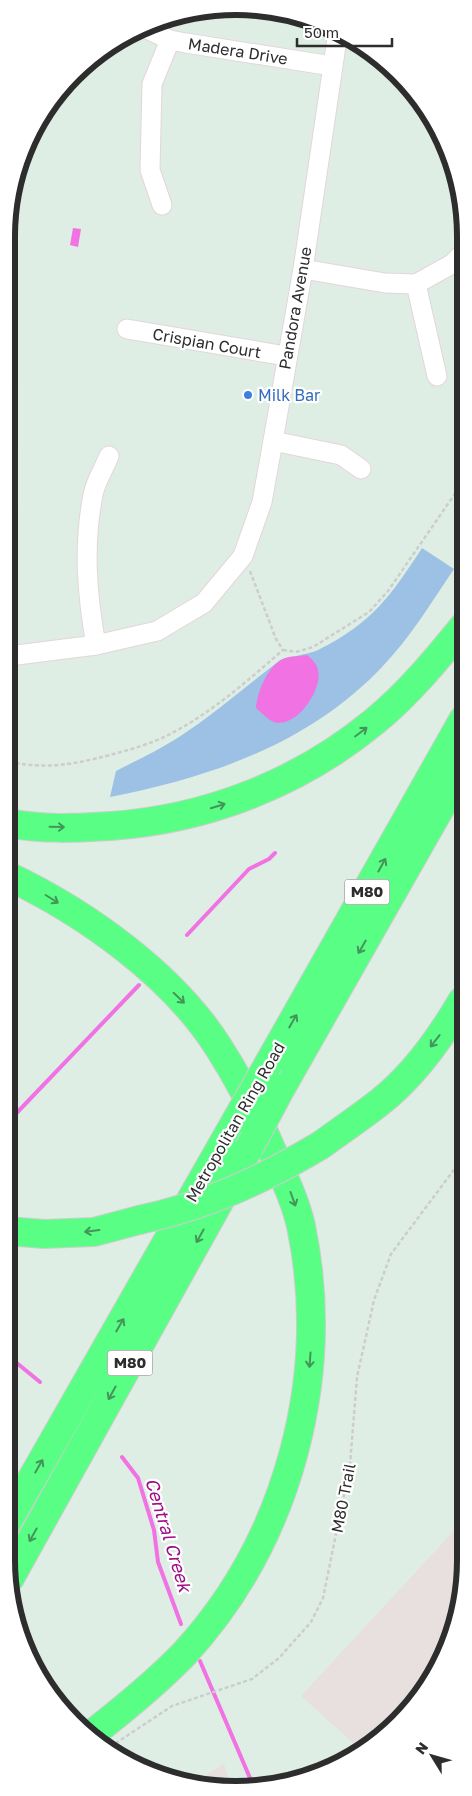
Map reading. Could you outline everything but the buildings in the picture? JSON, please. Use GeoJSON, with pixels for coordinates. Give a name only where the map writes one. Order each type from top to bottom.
{"type":"FeatureCollection","features":[{"type":"Feature","properties":{"kind":"highway"},"geometry":{"type":"LineString","coordinates":[[15,823],[82,828],[163,820],[213,808],[264,790],[339,748],[376,721],[406,692],[457,634]]}},
{"type":"Feature","properties":{"kind":"highway","name":"Metropolitan Ring Road"},"geometry":{"type":"LineString","coordinates":[[15,1508],[457,731]]}},
{"type":"Feature","properties":{"kind":"highway","name":"Metropolitan Ring Road"},"geometry":{"type":"LineString","coordinates":[[15,1569],[281,1088],[457,779]]}},
{"type":"Feature","properties":{"kind":"highway"},"geometry":{"type":"LineString","coordinates":[[380,915],[457,812]]}},
{"type":"Feature","properties":{"kind":"highway"},"geometry":{"type":"LineString","coordinates":[[15,879],[67,908],[123,947],[167,986],[202,1024],[219,1048],[258,1120],[293,1200],[301,1224],[306,1261],[311,1316],[306,1400],[284,1488],[264,1535],[213,1618],[185,1653],[155,1682],[96,1731]]}},
{"type":"Feature","properties":{"kind":"highway"},"geometry":{"type":"LineString","coordinates":[[15,1232],[44,1234],[94,1232],[169,1214],[236,1190],[270,1175],[320,1145],[381,1101],[407,1076],[450,1022],[457,1010]]}},
{"type":"Feature","properties":{"kind":"street","name":"Madera Drive"},"geometry":{"type":"LineString","coordinates":[[152,32],[170,40],[332,66]]}},
{"type":"Feature","properties":{"kind":"street","name":"Pandora Avenue"},"geometry":{"type":"LineString","coordinates":[[15,655],[96,645],[157,631],[204,603],[243,556],[262,502],[273,442],[286,356],[303,269],[337,39]]}},
{"type":"Feature","properties":{"kind":"street"},"geometry":{"type":"LineString","coordinates":[[162,205],[150,170],[152,84],[170,40]]}},
{"type":"Feature","properties":{"kind":"street"},"geometry":{"type":"LineString","coordinates":[[303,269],[385,283],[416,284],[452,264],[457,259]]}},
{"type":"Feature","properties":{"kind":"street"},"geometry":{"type":"LineString","coordinates":[[416,284],[436,376]]}},
{"type":"Feature","properties":{"kind":"street","name":"Crispian Court"},"geometry":{"type":"LineString","coordinates":[[127,329],[286,356]]}},
{"type":"Feature","properties":{"kind":"street"},"geometry":{"type":"LineString","coordinates":[[273,442],[341,455],[362,468]]}},
{"type":"Feature","properties":{"kind":"street"},"geometry":{"type":"LineString","coordinates":[[96,645],[89,605],[85,560],[93,494],[109,456]]}},
{"type":"Feature","properties":{"kind":"path"},"geometry":{"type":"LineString","coordinates":[[15,763],[36,766],[66,766],[148,744],[199,717],[283,650],[296,652],[313,647],[342,631],[369,612],[388,590],[457,491]]}},
{"type":"Feature","properties":{"kind":"path"},"geometry":{"type":"LineString","coordinates":[[243,556],[276,639],[283,650]]}},
{"type":"Feature","properties":{"kind":"path","name":"M80 Trail"},"geometry":{"type":"LineString","coordinates":[[114,1744],[172,1706],[252,1679],[279,1658],[311,1622],[323,1598],[350,1465],[357,1376],[374,1300],[391,1254],[457,1166]]}},
{"type":"Feature","properties":{"kind":"shaded area"},"geometry":{"type":"Polygon","coordinates":[[[73,228],[81,229],[78,247],[70,245],[73,228]]]}},
{"type":"Feature","properties":{"kind":"shaded area"},"geometry":{"type":"Polygon","coordinates":[[[422,548],[454,569],[402,644],[382,667],[353,694],[323,717],[290,737],[256,753],[185,779],[110,797],[116,771],[179,737],[279,661],[318,650],[353,630],[389,595],[422,548]]]}},
{"type":"Feature","properties":{"kind":"shaded area"},"geometry":{"type":"Polygon","coordinates":[[[307,655],[317,666],[318,670],[316,688],[312,697],[299,714],[291,720],[282,723],[272,721],[256,708],[258,695],[267,675],[284,658],[307,655]]]}},
{"type":"Feature","properties":{"kind":"shaded area"},"geometry":{"type":"Polygon","coordinates":[[[457,1527],[457,1574],[453,1603],[445,1631],[434,1658],[420,1683],[402,1706],[382,1726],[356,1746],[301,1696],[457,1527]]]}},
{"type":"Feature","properties":{"kind":"shaded area"},"geometry":{"type":"Polygon","coordinates":[[[224,1764],[230,1781],[222,1781],[201,1778],[224,1764]]]}},
{"type":"Feature","properties":{"kind":"waterway"},"geometry":{"type":"LineString","coordinates":[[187,935],[249,869],[269,859],[275,853]]}},
{"type":"Feature","properties":{"kind":"waterway"},"geometry":{"type":"LineString","coordinates":[[15,1115],[139,985]]}},
{"type":"Feature","properties":{"kind":"waterway","name":"Central Creek"},"geometry":{"type":"LineString","coordinates":[[15,1362],[40,1382]]}},
{"type":"Feature","properties":{"kind":"waterway","name":"Central Creek"},"geometry":{"type":"LineString","coordinates":[[122,1457],[138,1478],[154,1530],[158,1562],[181,1624]]}},
{"type":"Feature","properties":{"kind":"waterway","name":"Central Creek"},"geometry":{"type":"LineString","coordinates":[[200,1661],[251,1781]]}},
{"type":"Feature","properties":{"kind":"place","name":"Milk Bar"},"geometry":{"type":"Point","coordinates":[248,395]}}]}
